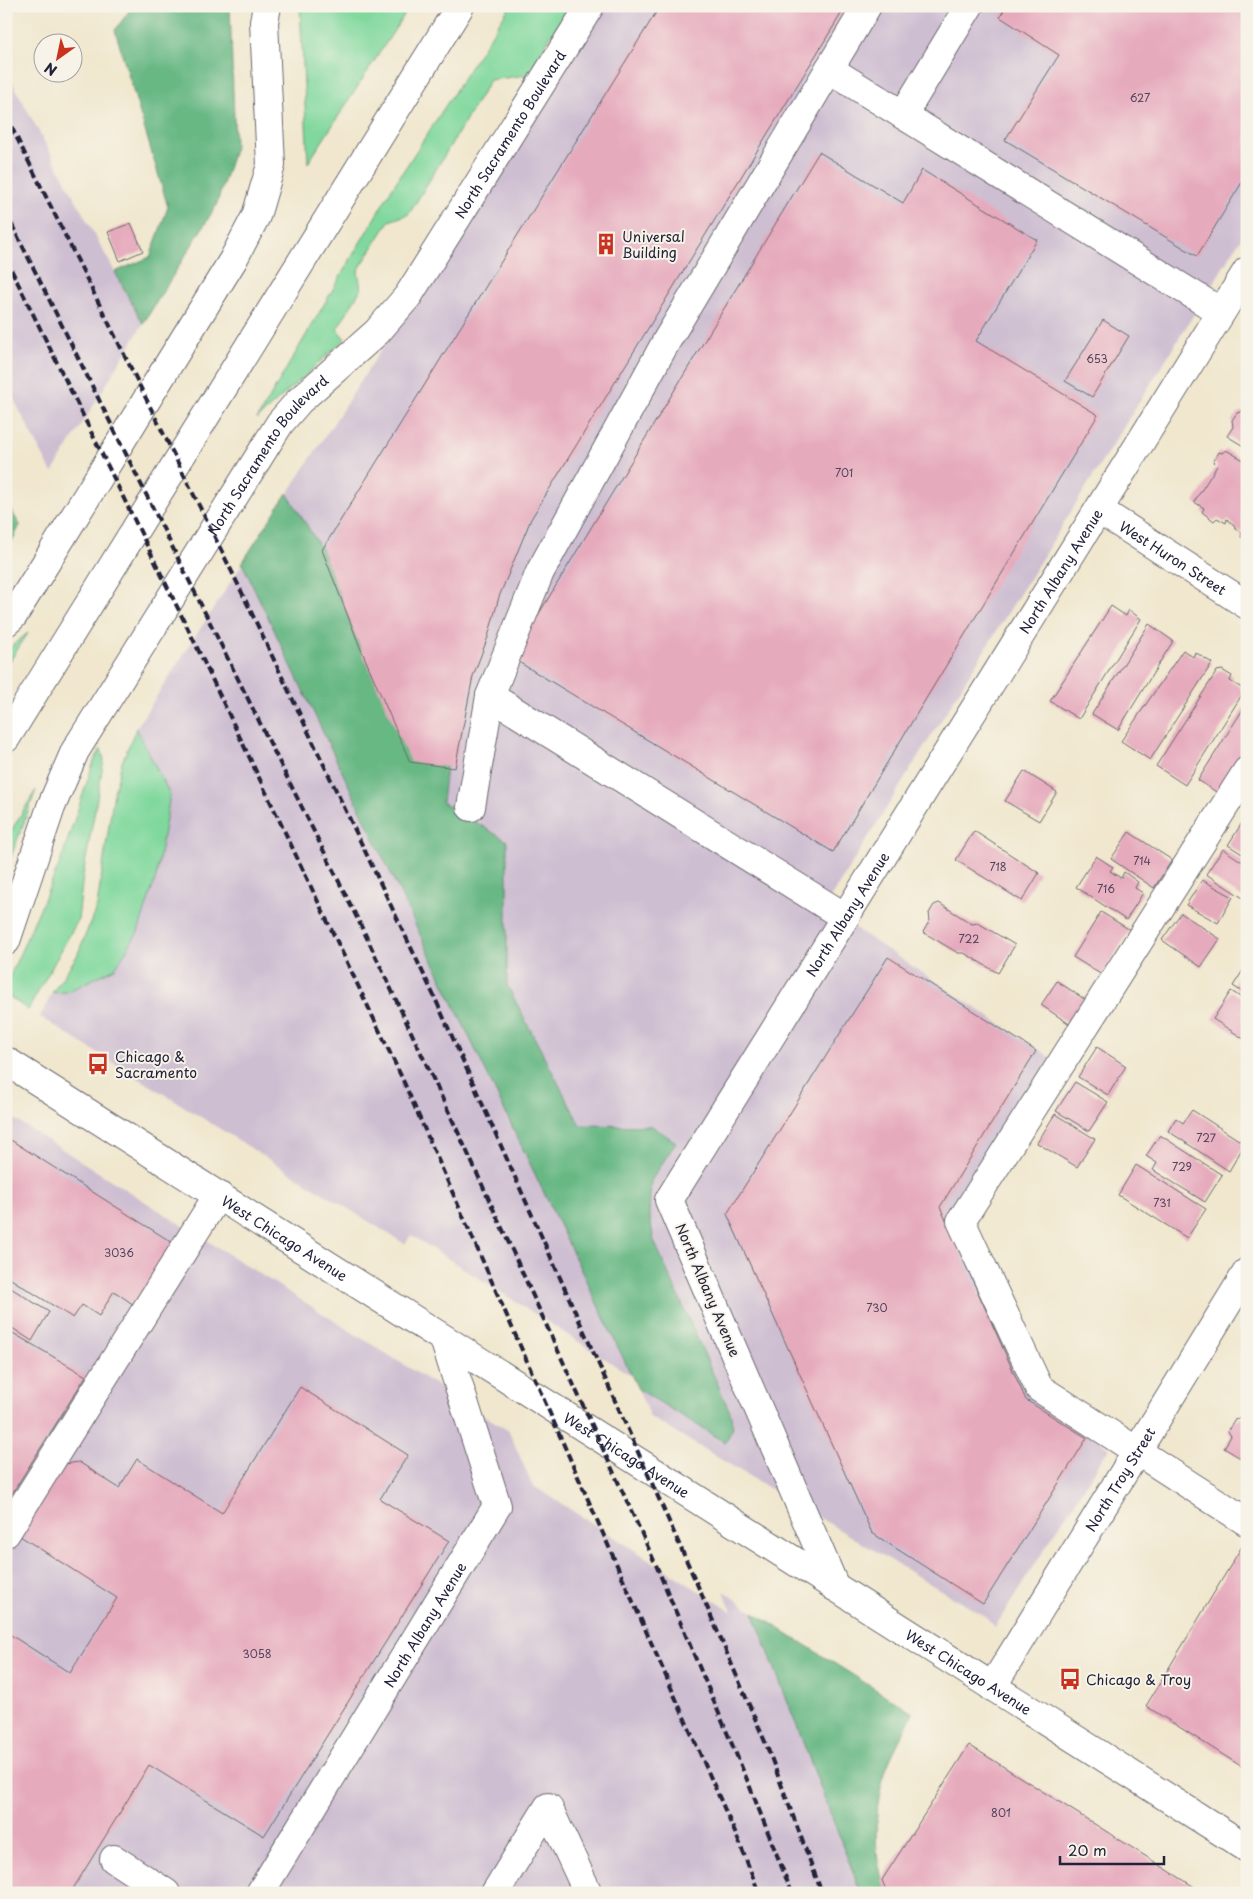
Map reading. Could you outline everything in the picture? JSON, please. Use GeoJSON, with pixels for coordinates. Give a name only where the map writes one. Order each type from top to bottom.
{"type":"FeatureCollection","features":[{"type":"Feature","properties":{"kind":"street"},"geometry":{"type":"LineString","coordinates":[[6,622],[13,616],[233,260],[256,216],[271,165],[264,22],[267,6]]}},
{"type":"Feature","properties":{"kind":"street"},"geometry":{"type":"LineString","coordinates":[[6,738],[460,6]]}},
{"type":"Feature","properties":{"kind":"street","name":"North Sacramento Boulevard"},"geometry":{"type":"LineString","coordinates":[[6,941],[51,807],[75,751],[280,423],[299,401],[377,332],[408,296],[590,6]]}},
{"type":"Feature","properties":{"kind":"street"},"geometry":{"type":"LineString","coordinates":[[471,807],[490,696],[540,572],[667,340],[867,6]]}},
{"type":"Feature","properties":{"kind":"street"},"geometry":{"type":"LineString","coordinates":[[903,115],[969,6]]}},
{"type":"Feature","properties":{"kind":"street"},"geometry":{"type":"LineString","coordinates":[[829,69],[1221,312]]}},
{"type":"Feature","properties":{"kind":"street","name":"North Albany Avenue"},"geometry":{"type":"LineString","coordinates":[[835,1587],[669,1200],[1247,271]]}},
{"type":"Feature","properties":{"kind":"street","name":"West Huron Street"},"geometry":{"type":"LineString","coordinates":[[1099,510],[1247,605]]}},
{"type":"Feature","properties":{"kind":"street"},"geometry":{"type":"LineString","coordinates":[[490,696],[845,917]]}},
{"type":"Feature","properties":{"kind":"street"},"geometry":{"type":"LineString","coordinates":[[1247,771],[961,1222],[1039,1388],[1247,1522]]}},
{"type":"Feature","properties":{"kind":"street","name":"West Chicago Avenue"},"geometry":{"type":"LineString","coordinates":[[6,1062],[1247,1848]]}},
{"type":"Feature","properties":{"kind":"street"},"geometry":{"type":"LineString","coordinates":[[6,1534],[218,1195]]}},
{"type":"Feature","properties":{"kind":"street","name":"North Troy Street"},"geometry":{"type":"LineString","coordinates":[[992,1687],[1247,1272]]}},
{"type":"Feature","properties":{"kind":"street","name":"North Albany Avenue"},"geometry":{"type":"LineString","coordinates":[[260,1893],[497,1506],[444,1339]]}},
{"type":"Feature","properties":{"kind":"street"},"geometry":{"type":"LineString","coordinates":[[495,1893],[548,1808],[588,1893]]}},
{"type":"Feature","properties":{"kind":"street"},"geometry":{"type":"LineString","coordinates":[[114,1859],[166,1893]]}},
{"type":"Feature","properties":{"kind":"shaded area"},"geometry":{"type":"Polygon","coordinates":[[[604,6],[1247,6],[1247,229],[824,908],[1056,1061],[959,1216],[1033,1392],[1109,1448],[995,1627],[986,1617],[650,1417],[632,1376],[593,1351],[411,1235],[405,1244],[40,1017],[52,993],[67,992],[115,968],[138,931],[156,877],[170,795],[136,728],[604,6]]]}},
{"type":"Feature","properties":{"kind":"shaded area"},"geometry":{"type":"Polygon","coordinates":[[[6,71],[143,324],[52,473],[6,384],[6,71]]]}},
{"type":"Feature","properties":{"kind":"shaded area"},"geometry":{"type":"Polygon","coordinates":[[[6,1114],[509,1431],[532,1485],[732,1612],[724,1591],[753,1612],[861,1893],[6,1893],[6,1114]]]}},
{"type":"Feature","properties":{"kind":"green space"},"geometry":{"type":"Polygon","coordinates":[[[133,6],[230,6],[235,147],[216,206],[143,324],[115,272],[150,257],[168,207],[115,30],[133,6]]]}},
{"type":"Feature","properties":{"kind":"green space"},"geometry":{"type":"Polygon","coordinates":[[[300,6],[410,6],[308,163],[300,6]]]}},
{"type":"Feature","properties":{"kind":"green space"},"geometry":{"type":"Polygon","coordinates":[[[510,6],[569,6],[527,75],[490,80],[409,214],[389,221],[358,271],[361,289],[337,329],[345,339],[257,419],[391,190],[510,6]]]}},
{"type":"Feature","properties":{"kind":"green space"},"geometry":{"type":"Polygon","coordinates":[[[287,493],[322,550],[360,647],[446,767],[442,802],[507,841],[507,985],[580,1125],[652,1126],[676,1142],[651,1181],[649,1213],[654,1241],[730,1412],[733,1428],[725,1442],[638,1389],[242,563],[287,493]]]}},
{"type":"Feature","properties":{"kind":"green space"},"geometry":{"type":"Polygon","coordinates":[[[6,502],[20,525],[6,553],[6,502]]]}},
{"type":"Feature","properties":{"kind":"green space"},"geometry":{"type":"Polygon","coordinates":[[[28,633],[6,667],[6,651],[28,633]]]}},
{"type":"Feature","properties":{"kind":"green space"},"geometry":{"type":"Polygon","coordinates":[[[136,728],[170,795],[156,877],[138,932],[115,968],[67,992],[52,993],[77,956],[97,906],[114,792],[122,762],[136,728]]]}},
{"type":"Feature","properties":{"kind":"green space"},"geometry":{"type":"Polygon","coordinates":[[[101,749],[104,760],[83,875],[78,920],[28,1010],[6,994],[6,985],[60,863],[94,761],[101,749]]]}},
{"type":"Feature","properties":{"kind":"green space"},"geometry":{"type":"Polygon","coordinates":[[[36,790],[6,870],[6,839],[36,790]]]}},
{"type":"Feature","properties":{"kind":"green space"},"geometry":{"type":"Polygon","coordinates":[[[753,1612],[913,1713],[887,1766],[879,1796],[876,1824],[877,1852],[882,1880],[887,1893],[861,1893],[753,1612]]]}},
{"type":"Feature","properties":{"kind":"building","name":"Universal Building"},"geometry":{"type":"Polygon","coordinates":[[[660,6],[846,6],[531,519],[499,597],[488,637],[473,676],[455,768],[410,762],[360,647],[322,550],[660,6]]]}},
{"type":"Feature","properties":{"kind":"building"},"geometry":{"type":"Polygon","coordinates":[[[1006,6],[1247,6],[1247,174],[1197,256],[1005,140],[1059,55],[1000,17],[1006,6]]]}},
{"type":"Feature","properties":{"kind":"building"},"geometry":{"type":"Polygon","coordinates":[[[819,152],[903,203],[922,170],[1037,240],[976,341],[1098,415],[833,852],[512,658],[819,152]]]}},
{"type":"Feature","properties":{"kind":"building"},"geometry":{"type":"Polygon","coordinates":[[[131,223],[143,251],[120,261],[108,232],[131,223]]]}},
{"type":"Feature","properties":{"kind":"building"},"geometry":{"type":"Polygon","coordinates":[[[1103,320],[1129,336],[1092,397],[1065,381],[1103,320]]]}},
{"type":"Feature","properties":{"kind":"building"},"geometry":{"type":"Polygon","coordinates":[[[1243,411],[1247,414],[1246,451],[1245,447],[1227,436],[1233,427],[1232,420],[1237,413],[1243,411]]]}},
{"type":"Feature","properties":{"kind":"building"},"geometry":{"type":"Polygon","coordinates":[[[1226,450],[1247,462],[1247,541],[1241,537],[1243,533],[1234,528],[1235,526],[1227,519],[1226,523],[1217,518],[1214,521],[1202,512],[1204,508],[1194,502],[1217,466],[1213,462],[1219,452],[1222,453],[1226,450]]]}},
{"type":"Feature","properties":{"kind":"building"},"geometry":{"type":"Polygon","coordinates":[[[1111,606],[1126,616],[1129,610],[1141,619],[1079,719],[1050,701],[1111,606]]]}},
{"type":"Feature","properties":{"kind":"building"},"geometry":{"type":"Polygon","coordinates":[[[1149,624],[1173,641],[1118,730],[1092,714],[1149,624]]]}},
{"type":"Feature","properties":{"kind":"building"},"geometry":{"type":"Polygon","coordinates":[[[1183,650],[1193,657],[1195,652],[1212,663],[1150,760],[1121,741],[1183,650]]]}},
{"type":"Feature","properties":{"kind":"building"},"geometry":{"type":"Polygon","coordinates":[[[1222,670],[1232,676],[1230,681],[1245,690],[1185,785],[1156,766],[1217,671],[1222,670]]]}},
{"type":"Feature","properties":{"kind":"building"},"geometry":{"type":"Polygon","coordinates":[[[1247,703],[1247,753],[1221,795],[1198,780],[1247,703]]]}},
{"type":"Feature","properties":{"kind":"building"},"geometry":{"type":"Polygon","coordinates":[[[1024,771],[1057,792],[1039,821],[1005,801],[1024,771]]]}},
{"type":"Feature","properties":{"kind":"building"},"geometry":{"type":"Polygon","coordinates":[[[1247,815],[1247,857],[1228,845],[1247,815]]]}},
{"type":"Feature","properties":{"kind":"building"},"geometry":{"type":"Polygon","coordinates":[[[974,831],[1039,873],[1022,901],[956,860],[974,831]]]}},
{"type":"Feature","properties":{"kind":"building"},"geometry":{"type":"Polygon","coordinates":[[[1129,832],[1172,860],[1154,888],[1111,859],[1129,832]]]}},
{"type":"Feature","properties":{"kind":"building"},"geometry":{"type":"Polygon","coordinates":[[[1223,849],[1247,865],[1247,893],[1243,898],[1206,874],[1223,849]]]}},
{"type":"Feature","properties":{"kind":"building"},"geometry":{"type":"Polygon","coordinates":[[[1096,856],[1113,867],[1110,871],[1121,878],[1124,872],[1138,882],[1135,888],[1143,893],[1126,920],[1076,887],[1096,856]]]}},
{"type":"Feature","properties":{"kind":"building"},"geometry":{"type":"Polygon","coordinates":[[[1202,880],[1233,897],[1218,923],[1186,905],[1202,880]]]}},
{"type":"Feature","properties":{"kind":"building"},"geometry":{"type":"Polygon","coordinates":[[[939,903],[972,924],[978,923],[1015,945],[998,973],[964,953],[958,953],[923,932],[930,920],[929,913],[934,905],[939,903]]]}},
{"type":"Feature","properties":{"kind":"building"},"geometry":{"type":"Polygon","coordinates":[[[1101,912],[1130,930],[1102,975],[1073,957],[1101,912]]]}},
{"type":"Feature","properties":{"kind":"building"},"geometry":{"type":"Polygon","coordinates":[[[1181,913],[1220,939],[1201,967],[1162,940],[1181,913]]]}},
{"type":"Feature","properties":{"kind":"building"},"geometry":{"type":"Polygon","coordinates":[[[888,957],[1036,1051],[940,1207],[1026,1400],[1087,1438],[983,1604],[872,1533],[727,1214],[888,957]]]}},
{"type":"Feature","properties":{"kind":"building"},"geometry":{"type":"Polygon","coordinates":[[[1247,964],[1247,995],[1233,986],[1247,964]]]}},
{"type":"Feature","properties":{"kind":"building"},"geometry":{"type":"Polygon","coordinates":[[[1057,981],[1087,1001],[1071,1025],[1041,1005],[1057,981]]]}},
{"type":"Feature","properties":{"kind":"building"},"geometry":{"type":"Polygon","coordinates":[[[1231,991],[1247,1001],[1247,1041],[1213,1019],[1231,991]]]}},
{"type":"Feature","properties":{"kind":"building"},"geometry":{"type":"Polygon","coordinates":[[[1097,1047],[1126,1066],[1108,1095],[1078,1077],[1097,1047]]]}},
{"type":"Feature","properties":{"kind":"building"},"geometry":{"type":"Polygon","coordinates":[[[1075,1082],[1108,1102],[1089,1131],[1056,1111],[1075,1082]]]}},
{"type":"Feature","properties":{"kind":"building"},"geometry":{"type":"Polygon","coordinates":[[[1192,1110],[1245,1144],[1229,1171],[1168,1131],[1176,1118],[1183,1123],[1192,1110]]]}},
{"type":"Feature","properties":{"kind":"building"},"geometry":{"type":"Polygon","coordinates":[[[1055,1114],[1095,1139],[1077,1167],[1037,1143],[1055,1114]]]}},
{"type":"Feature","properties":{"kind":"building"},"geometry":{"type":"Polygon","coordinates":[[[1160,1135],[1222,1175],[1205,1202],[1153,1170],[1157,1163],[1146,1156],[1160,1135]]]}},
{"type":"Feature","properties":{"kind":"building"},"geometry":{"type":"Polygon","coordinates":[[[6,1137],[173,1243],[134,1305],[114,1291],[99,1316],[82,1305],[73,1318],[6,1276],[6,1137]]]}},
{"type":"Feature","properties":{"kind":"building"},"geometry":{"type":"Polygon","coordinates":[[[1136,1165],[1206,1209],[1187,1238],[1118,1195],[1136,1165]]]}},
{"type":"Feature","properties":{"kind":"building"},"geometry":{"type":"Polygon","coordinates":[[[6,1285],[49,1312],[32,1341],[6,1324],[6,1285]]]}},
{"type":"Feature","properties":{"kind":"building"},"geometry":{"type":"Polygon","coordinates":[[[6,1329],[86,1376],[6,1503],[6,1329]]]}},
{"type":"Feature","properties":{"kind":"building"},"geometry":{"type":"Polygon","coordinates":[[[300,1387],[408,1455],[380,1499],[449,1541],[264,1836],[149,1765],[73,1889],[78,1893],[6,1893],[6,1632],[70,1673],[117,1598],[20,1536],[65,1464],[79,1462],[119,1488],[137,1459],[222,1513],[300,1387]]]}},
{"type":"Feature","properties":{"kind":"building"},"geometry":{"type":"Polygon","coordinates":[[[1242,1418],[1247,1421],[1247,1462],[1224,1448],[1231,1436],[1228,1431],[1234,1420],[1242,1418]]]}},
{"type":"Feature","properties":{"kind":"building"},"geometry":{"type":"Polygon","coordinates":[[[1247,1538],[1247,1770],[1146,1706],[1247,1538]]]}},
{"type":"Feature","properties":{"kind":"building"},"geometry":{"type":"Polygon","coordinates":[[[969,1745],[1204,1893],[887,1893],[882,1880],[969,1745]]]}},
{"type":"Feature","properties":{"kind":"railway"},"geometry":{"type":"LineString","coordinates":[[6,116],[234,576],[434,996],[701,1593],[766,1744],[822,1893]]}},
{"type":"Feature","properties":{"kind":"railway"},"geometry":{"type":"LineString","coordinates":[[6,213],[367,938],[459,1134],[656,1565],[748,1782],[792,1893]]}},
{"type":"Feature","properties":{"kind":"railway"},"geometry":{"type":"LineString","coordinates":[[6,259],[193,639],[402,1078],[740,1844],[759,1893]]}},
{"type":"Feature","properties":{"kind":"place","name":"Universal Building"},"geometry":{"type":"Point","coordinates":[606,244]}},
{"type":"Feature","properties":{"kind":"place","name":"Chicago & Sacramento"},"geometry":{"type":"Point","coordinates":[98,1064]}},
{"type":"Feature","properties":{"kind":"place","name":"Chicago & Troy"},"geometry":{"type":"Point","coordinates":[1070,1679]}}]}
